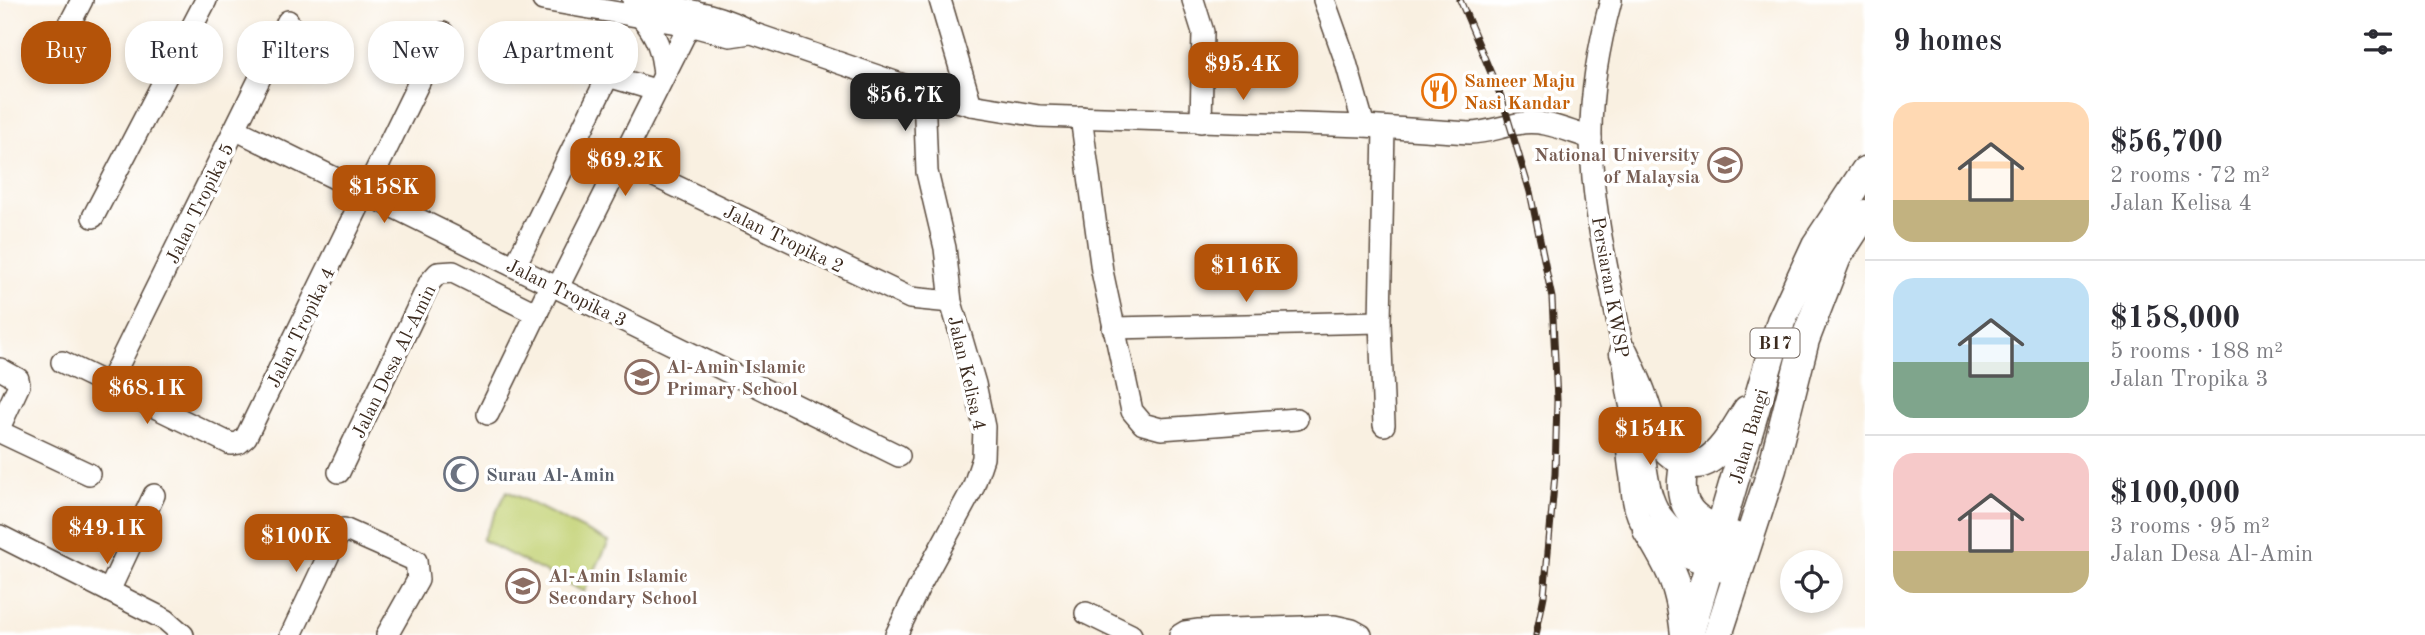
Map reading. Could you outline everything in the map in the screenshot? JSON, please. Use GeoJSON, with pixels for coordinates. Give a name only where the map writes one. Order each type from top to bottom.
{"type":"FeatureCollection","features":[{"type":"Feature","properties":{"kind":"main road","name":"Jalan Bangi"},"geometry":{"type":"LineString","coordinates":[[1687,635],[1715,549],[1781,321],[1816,244],[1865,171]]}},
{"type":"Feature","properties":{"kind":"main road","name":"Jalan Bangi"},"geometry":{"type":"LineString","coordinates":[[1718,635],[1772,469],[1805,340],[1837,257],[1865,214]]}},
{"type":"Feature","properties":{"kind":"main road"},"geometry":{"type":"LineString","coordinates":[[1624,353],[1660,442],[1673,456],[1685,462],[1697,465],[1708,461],[1721,448],[1761,391]]}},
{"type":"Feature","properties":{"kind":"main road"},"geometry":{"type":"LineString","coordinates":[[1685,462],[1680,487],[1687,510],[1715,549],[1743,559]]}},
{"type":"Feature","properties":{"kind":"main road"},"geometry":{"type":"LineString","coordinates":[[1647,530],[1670,569],[1678,589],[1687,635]]}},
{"type":"Feature","properties":{"kind":"street"},"geometry":{"type":"LineString","coordinates":[[71,21],[82,0]]}},
{"type":"Feature","properties":{"kind":"street"},"geometry":{"type":"LineString","coordinates":[[93,217],[206,0]]}},
{"type":"Feature","properties":{"kind":"street"},"geometry":{"type":"LineString","coordinates":[[542,0],[637,8],[734,22],[752,33],[924,92],[964,103],[1039,116],[1480,133],[1518,123],[1538,123],[1591,138]]}},
{"type":"Feature","properties":{"kind":"street"},"geometry":{"type":"LineString","coordinates":[[940,0],[964,103]]}},
{"type":"Feature","properties":{"kind":"street"},"geometry":{"type":"LineString","coordinates":[[1193,0],[1203,32],[1201,122]]}},
{"type":"Feature","properties":{"kind":"street"},"geometry":{"type":"LineString","coordinates":[[1324,0],[1374,127],[1384,425]]}},
{"type":"Feature","properties":{"kind":"street","name":"Persiaran KWSP"},"geometry":{"type":"LineString","coordinates":[[1611,0],[1594,87],[1592,169],[1602,244],[1624,353],[1631,408],[1659,513],[1668,525],[1694,541],[1715,549]]}},
{"type":"Feature","properties":{"kind":"street"},"geometry":{"type":"LineString","coordinates":[[637,8],[660,44],[663,75]]}},
{"type":"Feature","properties":{"kind":"street"},"geometry":{"type":"LineString","coordinates":[[692,18],[722,34],[730,36],[752,33]]}},
{"type":"Feature","properties":{"kind":"street"},"geometry":{"type":"LineString","coordinates":[[488,414],[537,314],[621,160],[692,18]]}},
{"type":"Feature","properties":{"kind":"street"},"geometry":{"type":"LineString","coordinates":[[515,267],[608,76],[663,75],[697,41],[722,34]]}},
{"type":"Feature","properties":{"kind":"street","name":"Jalan Tropika 5"},"geometry":{"type":"LineString","coordinates":[[109,384],[257,84]]}},
{"type":"Feature","properties":{"kind":"street","name":"Jalan Tropika 4"},"geometry":{"type":"LineString","coordinates":[[62,362],[231,444],[239,443],[246,437],[418,84]]}},
{"type":"Feature","properties":{"kind":"street","name":"Jalan Kelisa 4"},"geometry":{"type":"LineString","coordinates":[[896,635],[918,589],[974,488],[983,458],[984,427],[975,384],[951,302],[945,248],[928,172],[924,92]]}},
{"type":"Feature","properties":{"kind":"street"},"geometry":{"type":"LineString","coordinates":[[1081,117],[1102,271],[1132,411],[1143,424],[1161,429],[1297,419]]}},
{"type":"Feature","properties":{"kind":"street","name":"Jalan Tropika 3"},"geometry":{"type":"LineString","coordinates":[[235,129],[900,456]]}},
{"type":"Feature","properties":{"kind":"street","name":"Jalan Tropika 2"},"geometry":{"type":"LineString","coordinates":[[621,160],[910,299],[951,302]]}},
{"type":"Feature","properties":{"kind":"street","name":"Jalan Desa Al-Amin"},"geometry":{"type":"LineString","coordinates":[[339,472],[430,282],[438,273],[453,272],[537,314]]}},
{"type":"Feature","properties":{"kind":"street"},"geometry":{"type":"LineString","coordinates":[[1113,328],[1380,322]]}},
{"type":"Feature","properties":{"kind":"street"},"geometry":{"type":"LineString","coordinates":[[0,369],[18,379],[19,386],[0,426]]}},
{"type":"Feature","properties":{"kind":"street","name":"Persiaran KWSP"},"geometry":{"type":"LineString","coordinates":[[1631,408],[1625,443],[1638,516],[1647,530],[1664,545],[1691,560],[1715,549]]}},
{"type":"Feature","properties":{"kind":"street"},"geometry":{"type":"LineString","coordinates":[[0,432],[89,474]]}},
{"type":"Feature","properties":{"kind":"street"},"geometry":{"type":"LineString","coordinates":[[109,591],[154,495]]}},
{"type":"Feature","properties":{"kind":"street"},"geometry":{"type":"LineString","coordinates":[[291,635],[340,531],[344,529],[416,561],[418,580],[387,635]]}},
{"type":"Feature","properties":{"kind":"street"},"geometry":{"type":"LineString","coordinates":[[0,536],[166,620],[182,635]]}},
{"type":"Feature","properties":{"kind":"street"},"geometry":{"type":"LineString","coordinates":[[1086,613],[1131,635]]}},
{"type":"Feature","properties":{"kind":"street"},"geometry":{"type":"LineString","coordinates":[[1180,635],[1199,630],[1334,626],[1362,635]]}},
{"type":"Feature","properties":{"kind":"green space"},"geometry":{"type":"Polygon","coordinates":[[[507,491],[609,542],[584,592],[482,540],[507,491]]]}},
{"type":"Feature","properties":{"kind":"railway"},"geometry":{"type":"LineString","coordinates":[[1460,0],[1502,99],[1530,192],[1552,298],[1557,400],[1555,474],[1544,596],[1536,635]]}},
{"type":"Feature","properties":{"kind":"place","name":"Sameer Maju Nasi Kandar"},"geometry":{"type":"Point","coordinates":[1439,91]}},
{"type":"Feature","properties":{"kind":"place","name":"National University of Malaysia"},"geometry":{"type":"Point","coordinates":[1725,165]}},
{"type":"Feature","properties":{"kind":"place","name":"Al-Amin Islamic Primary School"},"geometry":{"type":"Point","coordinates":[642,377]}},
{"type":"Feature","properties":{"kind":"place","name":"Surau Al-Amin"},"geometry":{"type":"Point","coordinates":[461,474]}},
{"type":"Feature","properties":{"kind":"place","name":"Al-Amin Islamic Secondary School"},"geometry":{"type":"Point","coordinates":[523,586]}}]}
